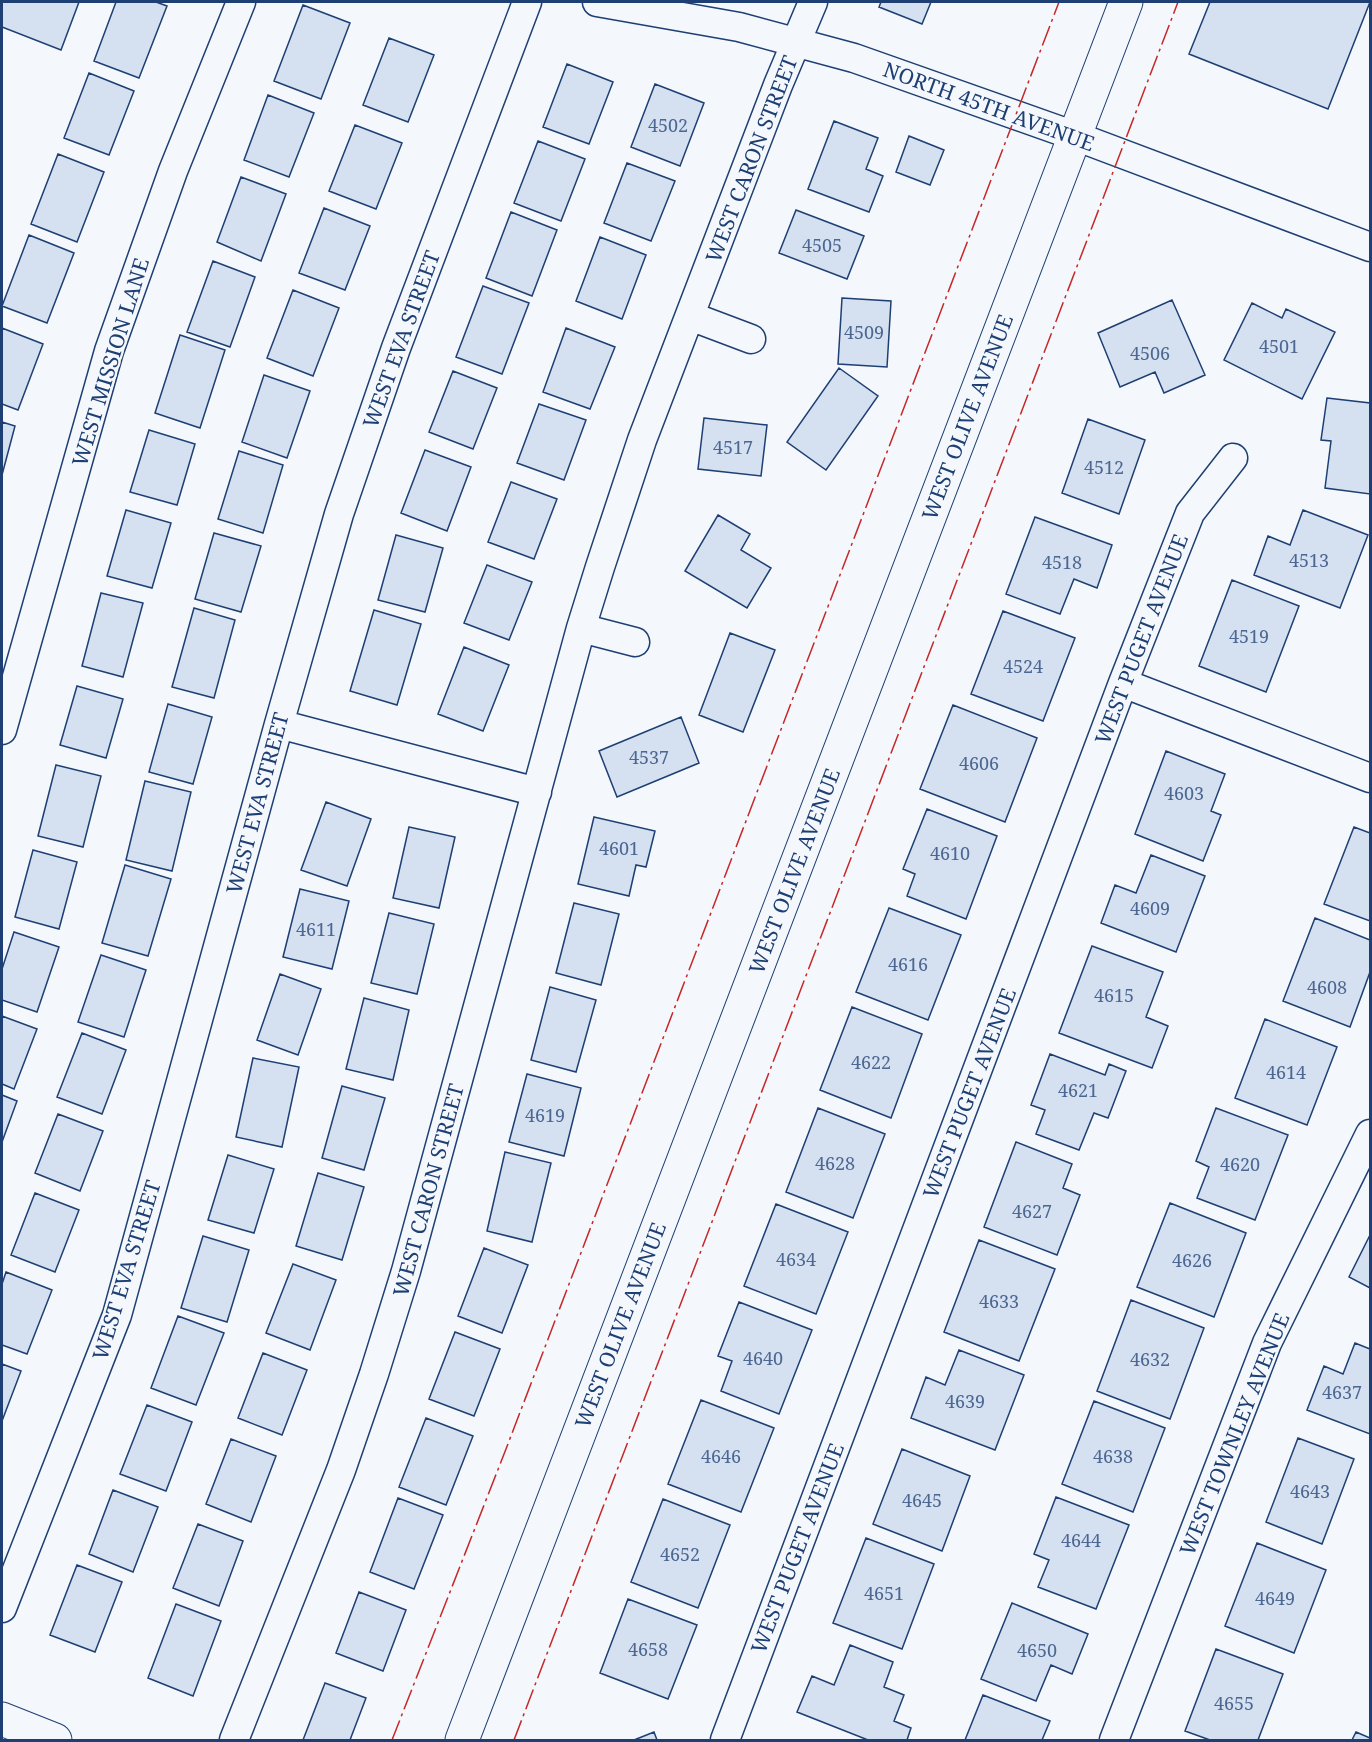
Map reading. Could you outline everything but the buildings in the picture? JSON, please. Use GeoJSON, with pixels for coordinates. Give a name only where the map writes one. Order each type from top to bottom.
{"type":"FeatureCollection","features":[{"type":"Feature","properties":{"kind":"main road","name":"WEST OLIVE AVENUE"},"geometry":{"type":"LineString","coordinates":[[462,1740],[1126,2]]}},
{"type":"Feature","properties":{"kind":"main road"},"geometry":{"type":"LineString","coordinates":[[2,1719],[55,1740]]}},
{"type":"Feature","properties":{"kind":"street","name":"WEST MISSION LANE"},"geometry":{"type":"LineString","coordinates":[[2,730],[109,351],[173,171],[241,2]]}},
{"type":"Feature","properties":{"kind":"street","name":"WEST EVA STREET"},"geometry":{"type":"LineString","coordinates":[[2,1608],[117,1315],[339,514],[396,348],[527,2]]}},
{"type":"Feature","properties":{"kind":"street","name":"NORTH 45TH AVENUE"},"geometry":{"type":"LineString","coordinates":[[597,2],[739,27],[854,58],[1075,135],[1371,247]]}},
{"type":"Feature","properties":{"kind":"street","name":"WEST CARON STREET"},"geometry":{"type":"LineString","coordinates":[[234,1740],[341,1470],[374,1374],[406,1271],[581,628],[642,440],[813,2]]}},
{"type":"Feature","properties":{"kind":"street"},"geometry":{"type":"LineString","coordinates":[[690,316],[751,339]]}},
{"type":"Feature","properties":{"kind":"street","name":"WEST PUGET AVENUE"},"geometry":{"type":"LineString","coordinates":[[725,1740],[1123,683],[1190,513],[1233,458]]}},
{"type":"Feature","properties":{"kind":"street"},"geometry":{"type":"LineString","coordinates":[[581,628],[635,642]]}},
{"type":"Feature","properties":{"kind":"street"},"geometry":{"type":"LineString","coordinates":[[1123,683],[1371,778]]}},
{"type":"Feature","properties":{"kind":"street"},"geometry":{"type":"LineString","coordinates":[[279,724],[537,792]]}},
{"type":"Feature","properties":{"kind":"street","name":"WEST TOWNLEY AVENUE"},"geometry":{"type":"LineString","coordinates":[[1114,1740],[1267,1343],[1371,1134]]}},
{"type":"Feature","properties":{"kind":"power"},"geometry":{"type":"LineString","coordinates":[[392,1740],[506,1449],[1059,2]]}},
{"type":"Feature","properties":{"kind":"power"},"geometry":{"type":"LineString","coordinates":[[514,1740],[1178,2]]}}]}
